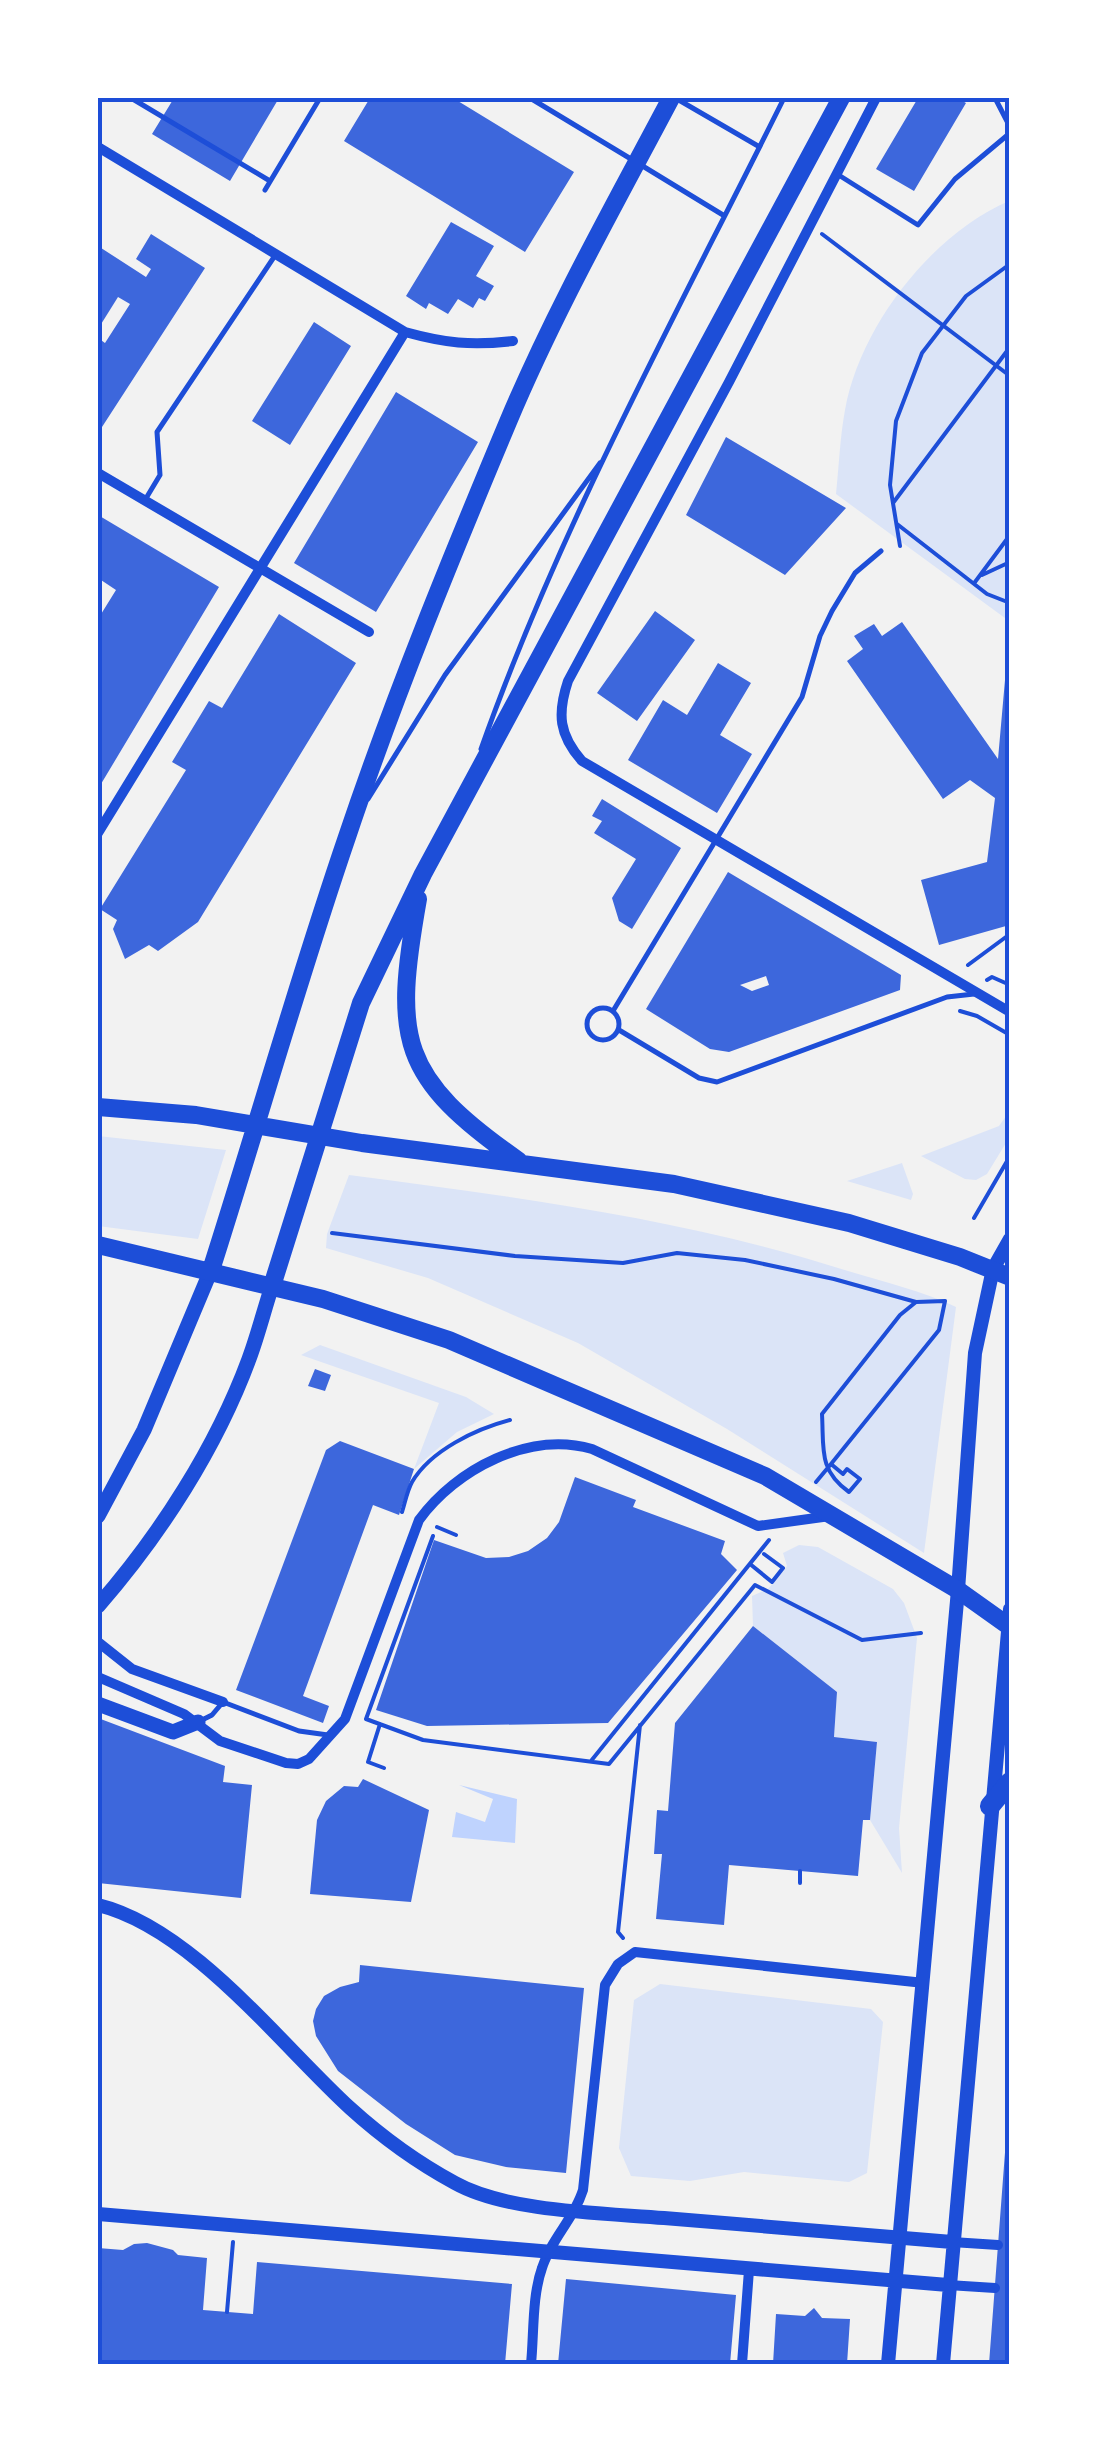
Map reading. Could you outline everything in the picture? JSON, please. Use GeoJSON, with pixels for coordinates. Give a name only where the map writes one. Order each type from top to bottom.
{"type":"FeatureCollection","features":[{"type":"Feature","properties":{"kind":"highway"},"geometry":{"type":"LineString","coordinates":[[990,1806],[1010,1782]]}},
{"type":"Feature","properties":{"kind":"main road"},"geometry":{"type":"LineString","coordinates":[[98,1516],[150,1416],[211,1270],[258,1124],[286,1020],[349,831],[509,418],[568,294],[672,98]]}},
{"type":"Feature","properties":{"kind":"main road"},"geometry":{"type":"LineString","coordinates":[[98,1606],[168,1514],[212,1438],[250,1358],[361,1003],[423,874],[841,98]]}},
{"type":"Feature","properties":{"kind":"main road"},"geometry":{"type":"LineString","coordinates":[[423,874],[405,980],[414,1054],[448,1106],[483,1137],[523,1163]]}},
{"type":"Feature","properties":{"kind":"main road"},"geometry":{"type":"LineString","coordinates":[[98,1108],[196,1115],[674,1184],[849,1223],[1001,1273]]}},
{"type":"Feature","properties":{"kind":"main road"},"geometry":{"type":"LineString","coordinates":[[98,1245],[272,1286],[449,1340],[764,1476],[958,1590],[1009,1626]]}},
{"type":"Feature","properties":{"kind":"main road"},"geometry":{"type":"LineString","coordinates":[[98,1704],[173,1732],[198,1722]]}},
{"type":"Feature","properties":{"kind":"street"},"geometry":{"type":"LineString","coordinates":[[876,98],[568,681],[561,701],[560,725],[568,745],[582,761],[1010,1012]]}},
{"type":"Feature","properties":{"kind":"street"},"geometry":{"type":"LineString","coordinates":[[98,147],[404,332],[448,344],[513,341]]}},
{"type":"Feature","properties":{"kind":"street"},"geometry":{"type":"LineString","coordinates":[[98,833],[404,332]]}},
{"type":"Feature","properties":{"kind":"street"},"geometry":{"type":"LineString","coordinates":[[98,473],[369,632]]}},
{"type":"Feature","properties":{"kind":"street"},"geometry":{"type":"LineString","coordinates":[[888,2364],[958,1590],[974,1353],[1010,1239]]}},
{"type":"Feature","properties":{"kind":"street"},"geometry":{"type":"LineString","coordinates":[[98,1677],[198,1722],[220,1741],[298,1764],[319,1750],[345,1720],[420,1520],[432,1502],[456,1480],[486,1462],[548,1446],[571,1443],[592,1449],[758,1526],[834,1515]]}},
{"type":"Feature","properties":{"kind":"street"},"geometry":{"type":"LineString","coordinates":[[943,2364],[1010,1610]]}},
{"type":"Feature","properties":{"kind":"street"},"geometry":{"type":"LineString","coordinates":[[98,1642],[132,1669],[223,1702]]}},
{"type":"Feature","properties":{"kind":"street"},"geometry":{"type":"LineString","coordinates":[[98,1905],[136,1921],[182,1950],[246,2006],[350,2108],[427,2167],[489,2198],[577,2210],[998,2246]]}},
{"type":"Feature","properties":{"kind":"street"},"geometry":{"type":"LineString","coordinates":[[531,2364],[540,2271],[548,2252],[577,2210],[587,2170],[605,1985],[618,1964],[635,1952],[924,1983]]}},
{"type":"Feature","properties":{"kind":"street"},"geometry":{"type":"LineString","coordinates":[[98,2214],[995,2288]]}},
{"type":"Feature","properties":{"kind":"street"},"geometry":{"type":"LineString","coordinates":[[742,2364],[749,2270]]}},
{"type":"Feature","properties":{"kind":"lane"},"geometry":{"type":"LineString","coordinates":[[131,98],[270,181]]}},
{"type":"Feature","properties":{"kind":"lane"},"geometry":{"type":"LineString","coordinates":[[265,190],[320,98]]}},
{"type":"Feature","properties":{"kind":"lane"},"geometry":{"type":"LineString","coordinates":[[530,98],[724,215]]}},
{"type":"Feature","properties":{"kind":"lane"},"geometry":{"type":"LineString","coordinates":[[672,98],[759,147]]}},
{"type":"Feature","properties":{"kind":"lane"},"geometry":{"type":"LineString","coordinates":[[464,799],[514,654],[608,452],[784,98]]}},
{"type":"Feature","properties":{"kind":"lane"},"geometry":{"type":"LineString","coordinates":[[837,174],[918,225],[955,178],[1010,130],[994,98]]}},
{"type":"Feature","properties":{"kind":"lane"},"geometry":{"type":"LineString","coordinates":[[145,500],[160,475],[157,432],[276,254]]}},
{"type":"Feature","properties":{"kind":"lane"},"geometry":{"type":"LineString","coordinates":[[349,831],[445,674],[608,452]]}},
{"type":"Feature","properties":{"kind":"lane"},"geometry":{"type":"LineString","coordinates":[[613,1011],[802,697],[820,636],[838,600],[856,573],[881,551]]}},
{"type":"Feature","properties":{"kind":"lane"},"geometry":{"type":"LineString","coordinates":[[619,1030],[698,1078],[717,1082],[947,997],[977,993]]}},
{"type":"Feature","properties":{"kind":"lane"},"geometry":{"type":"LineString","coordinates":[[597,1009],[613,1011],[619,1020],[619,1030],[602,1041],[592,1037],[587,1028],[589,1017],[597,1009]]}},
{"type":"Feature","properties":{"kind":"lane"},"geometry":{"type":"LineString","coordinates":[[198,1722],[223,1702],[299,1731],[331,1735]]}},
{"type":"Feature","properties":{"kind":"path"},"geometry":{"type":"LineString","coordinates":[[810,225],[1010,376]]}},
{"type":"Feature","properties":{"kind":"path"},"geometry":{"type":"LineString","coordinates":[[900,546],[890,485],[896,422],[922,353],[966,296],[1010,264]]}},
{"type":"Feature","properties":{"kind":"path"},"geometry":{"type":"LineString","coordinates":[[894,503],[1010,347]]}},
{"type":"Feature","properties":{"kind":"path"},"geometry":{"type":"LineString","coordinates":[[897,524],[977,579],[987,594],[1010,603]]}},
{"type":"Feature","properties":{"kind":"path"},"geometry":{"type":"LineString","coordinates":[[977,579],[1010,535]]}},
{"type":"Feature","properties":{"kind":"path"},"geometry":{"type":"LineString","coordinates":[[977,579],[1010,562]]}},
{"type":"Feature","properties":{"kind":"path"},"geometry":{"type":"LineString","coordinates":[[964,968],[1010,934]]}},
{"type":"Feature","properties":{"kind":"path"},"geometry":{"type":"LineString","coordinates":[[984,981],[992,977],[1010,985]]}},
{"type":"Feature","properties":{"kind":"path"},"geometry":{"type":"LineString","coordinates":[[954,1010],[977,1016],[1010,1035]]}},
{"type":"Feature","properties":{"kind":"path"},"geometry":{"type":"LineString","coordinates":[[974,1218],[1010,1156]]}},
{"type":"Feature","properties":{"kind":"path"},"geometry":{"type":"LineString","coordinates":[[332,1233],[515,1256],[623,1264],[677,1253],[745,1260],[916,1302],[945,1301],[939,1330]]}},
{"type":"Feature","properties":{"kind":"path"},"geometry":{"type":"LineString","coordinates":[[831,1464],[843,1474],[847,1468],[860,1479],[849,1492],[825,1469],[822,1414],[900,1315],[916,1302]]}},
{"type":"Feature","properties":{"kind":"path"},"geometry":{"type":"LineString","coordinates":[[398,1524],[413,1481],[438,1456],[473,1433],[510,1420]]}},
{"type":"Feature","properties":{"kind":"path"},"geometry":{"type":"LineString","coordinates":[[437,1527],[366,1720],[423,1740],[608,1764],[755,1585],[862,1640],[921,1633]]}},
{"type":"Feature","properties":{"kind":"path"},"geometry":{"type":"LineString","coordinates":[[750,1564],[772,1582],[783,1568],[764,1554]]}},
{"type":"Feature","properties":{"kind":"path"},"geometry":{"type":"LineString","coordinates":[[380,1724],[368,1762],[384,1768]]}},
{"type":"Feature","properties":{"kind":"path"},"geometry":{"type":"LineString","coordinates":[[635,1952],[618,1932],[640,1725]]}},
{"type":"Feature","properties":{"kind":"path"},"geometry":{"type":"LineString","coordinates":[[591,1761],[601,1748]]}},
{"type":"Feature","properties":{"kind":"path"},"geometry":{"type":"LineString","coordinates":[[800,1871],[800,1883]]}},
{"type":"Feature","properties":{"kind":"path"},"geometry":{"type":"LineString","coordinates":[[227,2312],[234,2241]]}},
{"type":"Feature","properties":{"kind":"shaded area"},"geometry":{"type":"Polygon","coordinates":[[[1009,201],[1009,621],[836,494],[843,420],[853,378],[883,316],[927,259],[980,216],[1009,201]]]}},
{"type":"Feature","properties":{"kind":"shaded area"},"geometry":{"type":"Polygon","coordinates":[[[1009,1112],[1009,1138],[987,1174],[976,1180],[965,1179],[921,1156],[999,1126],[1009,1112]]]}},
{"type":"Feature","properties":{"kind":"shaded area"},"geometry":{"type":"Polygon","coordinates":[[[98,1136],[226,1150],[198,1239],[98,1226],[98,1136]]]}},
{"type":"Feature","properties":{"kind":"shaded area"},"geometry":{"type":"Polygon","coordinates":[[[902,1163],[913,1194],[911,1200],[847,1181],[902,1163]]]}},
{"type":"Feature","properties":{"kind":"shaded area"},"geometry":{"type":"Polygon","coordinates":[[[349,1175],[538,1201],[725,1237],[917,1291],[956,1307],[924,1553],[727,1429],[578,1343],[428,1278],[326,1248],[327,1234],[349,1175]]]}},
{"type":"Feature","properties":{"kind":"shaded area"},"geometry":{"type":"Polygon","coordinates":[[[320,1345],[466,1397],[494,1414],[457,1432],[414,1469],[439,1403],[301,1355],[320,1345]]]}},
{"type":"Feature","properties":{"kind":"shaded area"},"geometry":{"type":"Polygon","coordinates":[[[799,1545],[818,1547],[893,1589],[904,1603],[917,1638],[899,1828],[902,1873],[870,1820],[877,1742],[834,1737],[837,1692],[753,1626],[752,1596],[768,1589],[787,1566],[783,1553],[799,1545]]]}},
{"type":"Feature","properties":{"kind":"shaded area"},"geometry":{"type":"Polygon","coordinates":[[[660,1984],[871,2009],[883,2022],[867,2173],[849,2182],[744,2172],[690,2181],[631,2176],[619,2148],[634,2000],[660,1984]]]}},
{"type":"Feature","properties":{"kind":"water"},"geometry":{"type":"Polygon","coordinates":[[[459,1785],[517,1799],[515,1843],[452,1837],[456,1812],[485,1822],[493,1799],[459,1785]]]}},
{"type":"Feature","properties":{"kind":"building"},"geometry":{"type":"Polygon","coordinates":[[[174,98],[279,98],[230,181],[152,134],[174,98]]]}},
{"type":"Feature","properties":{"kind":"building"},"geometry":{"type":"Polygon","coordinates":[[[370,98],[453,98],[574,172],[525,252],[344,141],[370,98]]]}},
{"type":"Feature","properties":{"kind":"building"},"geometry":{"type":"Polygon","coordinates":[[[918,98],[957,98],[966,103],[914,191],[876,169],[918,98]]]}},
{"type":"Feature","properties":{"kind":"building"},"geometry":{"type":"Polygon","coordinates":[[[451,222],[494,246],[476,276],[494,286],[485,301],[479,298],[473,308],[458,299],[448,314],[429,303],[426,309],[406,296],[451,222]]]}},
{"type":"Feature","properties":{"kind":"building"},"geometry":{"type":"Polygon","coordinates":[[[151,234],[205,268],[102,427],[98,424],[98,338],[105,343],[130,304],[118,297],[98,329],[98,246],[146,277],[151,269],[136,259],[151,234]]]}},
{"type":"Feature","properties":{"kind":"building"},"geometry":{"type":"Polygon","coordinates":[[[314,322],[351,346],[290,445],[252,421],[314,322]]]}},
{"type":"Feature","properties":{"kind":"building"},"geometry":{"type":"Polygon","coordinates":[[[396,392],[478,442],[376,612],[294,563],[396,392]]]}},
{"type":"Feature","properties":{"kind":"building"},"geometry":{"type":"Polygon","coordinates":[[[726,437],[846,508],[785,575],[686,515],[726,437]]]}},
{"type":"Feature","properties":{"kind":"building"},"geometry":{"type":"Polygon","coordinates":[[[98,515],[219,587],[98,789],[98,619],[116,590],[98,578],[98,515]]]}},
{"type":"Feature","properties":{"kind":"building"},"geometry":{"type":"Polygon","coordinates":[[[655,611],[695,640],[637,721],[597,693],[655,611]]]}},
{"type":"Feature","properties":{"kind":"building"},"geometry":{"type":"Polygon","coordinates":[[[279,614],[356,663],[198,922],[158,951],[149,945],[125,959],[113,929],[117,920],[100,909],[186,770],[172,762],[209,701],[222,708],[279,614]]]}},
{"type":"Feature","properties":{"kind":"building"},"geometry":{"type":"Polygon","coordinates":[[[902,622],[998,759],[1005,680],[1010,680],[1010,922],[939,945],[921,880],[987,862],[995,798],[970,780],[943,799],[847,661],[863,649],[854,636],[874,624],[882,636],[902,622]]]}},
{"type":"Feature","properties":{"kind":"building"},"geometry":{"type":"Polygon","coordinates":[[[718,663],[751,683],[720,735],[752,754],[717,813],[628,760],[663,700],[687,715],[718,663]]]}},
{"type":"Feature","properties":{"kind":"building"},"geometry":{"type":"Polygon","coordinates":[[[602,799],[681,848],[632,929],[619,921],[612,898],[636,859],[594,833],[602,821],[592,816],[602,799]]]}},
{"type":"Feature","properties":{"kind":"building"},"geometry":{"type":"Polygon","coordinates":[[[728,872],[901,975],[900,990],[729,1052],[710,1049],[646,1009],[728,872]],[[766,976],[740,985],[752,991],[769,985],[766,976]]]}},
{"type":"Feature","properties":{"kind":"building"},"geometry":{"type":"Polygon","coordinates":[[[315,1369],[331,1375],[325,1391],[308,1386],[315,1369]]]}},
{"type":"Feature","properties":{"kind":"building"},"geometry":{"type":"Polygon","coordinates":[[[340,1441],[414,1469],[399,1515],[373,1505],[303,1696],[329,1706],[323,1723],[236,1690],[326,1450],[340,1441]]]}},
{"type":"Feature","properties":{"kind":"building"},"geometry":{"type":"Polygon","coordinates":[[[575,1477],[636,1500],[633,1507],[725,1541],[721,1554],[737,1570],[608,1723],[427,1726],[376,1710],[434,1540],[486,1558],[528,1551],[547,1538],[559,1522],[575,1477]]]}},
{"type":"Feature","properties":{"kind":"building"},"geometry":{"type":"Polygon","coordinates":[[[753,1626],[837,1692],[834,1737],[877,1742],[870,1820],[863,1820],[858,1876],[729,1865],[724,1925],[656,1919],[662,1854],[654,1854],[657,1810],[668,1811],[675,1723],[753,1626]]]}},
{"type":"Feature","properties":{"kind":"building"},"geometry":{"type":"Polygon","coordinates":[[[98,1718],[225,1766],[223,1782],[252,1785],[241,1898],[98,1883],[98,1718]]]}},
{"type":"Feature","properties":{"kind":"building"},"geometry":{"type":"Polygon","coordinates":[[[363,1779],[429,1810],[411,1902],[310,1894],[317,1820],[326,1801],[344,1786],[358,1787],[363,1779]]]}},
{"type":"Feature","properties":{"kind":"building"},"geometry":{"type":"Polygon","coordinates":[[[360,1965],[584,1988],[566,2173],[506,2167],[455,2155],[406,2124],[338,2071],[316,2036],[313,2021],[324,1996],[359,1982],[360,1965]]]}},
{"type":"Feature","properties":{"kind":"building"},"geometry":{"type":"Polygon","coordinates":[[[1007,2126],[1010,2364],[989,2364],[1007,2126]]]}},
{"type":"Feature","properties":{"kind":"building"},"geometry":{"type":"Polygon","coordinates":[[[147,2243],[178,2255],[207,2258],[203,2310],[253,2314],[257,2262],[512,2284],[505,2364],[98,2364],[98,2248],[123,2250],[147,2243]]]}},
{"type":"Feature","properties":{"kind":"building"},"geometry":{"type":"Polygon","coordinates":[[[566,2279],[736,2295],[730,2364],[558,2364],[566,2279]]]}},
{"type":"Feature","properties":{"kind":"building"},"geometry":{"type":"Polygon","coordinates":[[[814,2308],[822,2318],[850,2319],[847,2364],[773,2364],[776,2314],[805,2316],[814,2308]]]}}]}
